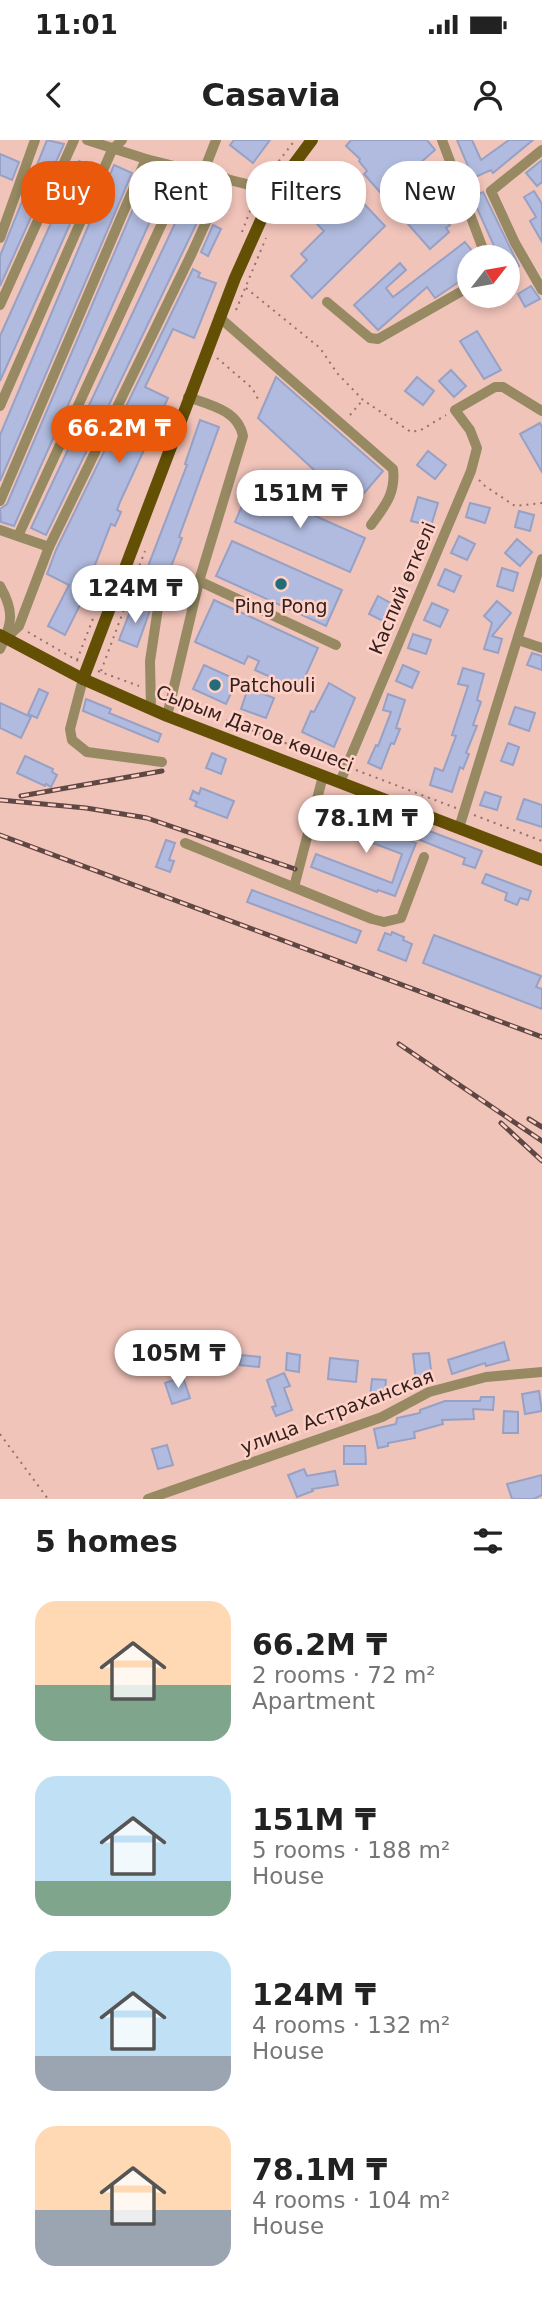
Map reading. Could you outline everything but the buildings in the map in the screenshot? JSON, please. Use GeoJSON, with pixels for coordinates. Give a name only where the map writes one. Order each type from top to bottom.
{"type":"FeatureCollection","features":[{"type":"Feature","properties":{"kind":"main road"},"geometry":{"type":"LineString","coordinates":[[296,161],[312,140]]}},
{"type":"Feature","properties":{"kind":"main road"},"geometry":{"type":"LineString","coordinates":[[83,679],[188,397],[259,224]]}},
{"type":"Feature","properties":{"kind":"main road","name":"Сырым Датов көшесі"},"geometry":{"type":"LineString","coordinates":[[2,641],[167,716],[542,860]]}},
{"type":"Feature","properties":{"kind":"street"},"geometry":{"type":"LineString","coordinates":[[0,238],[35,140]]}},
{"type":"Feature","properties":{"kind":"street"},"geometry":{"type":"LineString","coordinates":[[0,305],[74,140]]}},
{"type":"Feature","properties":{"kind":"street"},"geometry":{"type":"LineString","coordinates":[[87,140],[154,161]]}},
{"type":"Feature","properties":{"kind":"street"},"geometry":{"type":"LineString","coordinates":[[0,406],[112,150],[122,140]]}},
{"type":"Feature","properties":{"kind":"street"},"geometry":{"type":"LineString","coordinates":[[208,161],[216,140]]}},
{"type":"Feature","properties":{"kind":"street"},"geometry":{"type":"LineString","coordinates":[[442,140],[481,245]]}},
{"type":"Feature","properties":{"kind":"street"},"geometry":{"type":"LineString","coordinates":[[542,150],[491,191],[515,243],[542,290]]}},
{"type":"Feature","properties":{"kind":"street"},"geometry":{"type":"LineString","coordinates":[[0,501],[146,159]]}},
{"type":"Feature","properties":{"kind":"street"},"geometry":{"type":"LineString","coordinates":[[18,536],[162,224]]}},
{"type":"Feature","properties":{"kind":"street"},"geometry":{"type":"LineString","coordinates":[[2,641],[19,626],[49,547],[205,224]]}},
{"type":"Feature","properties":{"kind":"street"},"geometry":{"type":"LineString","coordinates":[[327,302],[370,338],[378,339],[457,294]]}},
{"type":"Feature","properties":{"kind":"street"},"geometry":{"type":"LineString","coordinates":[[219,317],[393,469],[395,484],[391,497],[371,525]]}},
{"type":"Feature","properties":{"kind":"street"},"geometry":{"type":"LineString","coordinates":[[455,410],[495,387],[503,387],[542,411]]}},
{"type":"Feature","properties":{"kind":"street"},"geometry":{"type":"LineString","coordinates":[[167,716],[199,582],[243,436],[241,427],[229,413],[188,397]]}},
{"type":"Feature","properties":{"kind":"street","name":"Каспий өткелі"},"geometry":{"type":"LineString","coordinates":[[340,782],[471,471],[477,448],[470,430],[455,410]]}},
{"type":"Feature","properties":{"kind":"street"},"geometry":{"type":"LineString","coordinates":[[0,530],[49,547]]}},
{"type":"Feature","properties":{"kind":"street"},"geometry":{"type":"LineString","coordinates":[[458,828],[542,559]]}},
{"type":"Feature","properties":{"kind":"street"},"geometry":{"type":"LineString","coordinates":[[199,582],[336,645]]}},
{"type":"Feature","properties":{"kind":"street"},"geometry":{"type":"LineString","coordinates":[[0,586],[12,622],[2,641]]}},
{"type":"Feature","properties":{"kind":"street"},"geometry":{"type":"LineString","coordinates":[[116,590],[153,602],[158,608],[150,661],[151,709]]}},
{"type":"Feature","properties":{"kind":"street"},"geometry":{"type":"LineString","coordinates":[[518,640],[542,648]]}},
{"type":"Feature","properties":{"kind":"street"},"geometry":{"type":"LineString","coordinates":[[83,679],[70,729],[72,740],[87,752],[162,762]]}},
{"type":"Feature","properties":{"kind":"street"},"geometry":{"type":"LineString","coordinates":[[294,887],[323,776]]}},
{"type":"Feature","properties":{"kind":"street"},"geometry":{"type":"LineString","coordinates":[[185,843],[384,922],[401,918],[424,857]]}},
{"type":"Feature","properties":{"kind":"street","name":"улица Астраханская"},"geometry":{"type":"LineString","coordinates":[[148,1499],[382,1417],[429,1392],[486,1377],[542,1372]]}},
{"type":"Feature","properties":{"kind":"path"},"geometry":{"type":"LineString","coordinates":[[235,278],[320,348],[337,373],[363,400],[411,432],[416,432],[455,410]]}},
{"type":"Feature","properties":{"kind":"path"},"geometry":{"type":"LineString","coordinates":[[216,357],[252,388],[258,399]]}},
{"type":"Feature","properties":{"kind":"path"},"geometry":{"type":"LineString","coordinates":[[342,424],[363,400]]}},
{"type":"Feature","properties":{"kind":"path"},"geometry":{"type":"LineString","coordinates":[[471,471],[485,486],[515,506],[542,503]]}},
{"type":"Feature","properties":{"kind":"path"},"geometry":{"type":"LineString","coordinates":[[19,626],[87,666],[151,691]]}},
{"type":"Feature","properties":{"kind":"path"},"geometry":{"type":"LineString","coordinates":[[172,700],[542,841]]}},
{"type":"Feature","properties":{"kind":"path"},"geometry":{"type":"LineString","coordinates":[[0,1434],[48,1499]]}},
{"type":"Feature","properties":{"kind":"railway"},"geometry":{"type":"LineString","coordinates":[[21,796],[162,771]]}},
{"type":"Feature","properties":{"kind":"railway"},"geometry":{"type":"LineString","coordinates":[[0,800],[86,808],[147,818],[295,869]]}},
{"type":"Feature","properties":{"kind":"railway"},"geometry":{"type":"LineString","coordinates":[[0,835],[542,1037]]}},
{"type":"Feature","properties":{"kind":"railway"},"geometry":{"type":"LineString","coordinates":[[399,1044],[542,1141]]}},
{"type":"Feature","properties":{"kind":"railway"},"geometry":{"type":"LineString","coordinates":[[529,1119],[542,1127]]}},
{"type":"Feature","properties":{"kind":"railway"},"geometry":{"type":"LineString","coordinates":[[501,1123],[542,1161]]}},
{"type":"Feature","properties":{"kind":"place","name":"Ping Pong"},"geometry":{"type":"Point","coordinates":[281,584]}},
{"type":"Feature","properties":{"kind":"place","name":"Patchouli"},"geometry":{"type":"Point","coordinates":[215,685]}}]}
